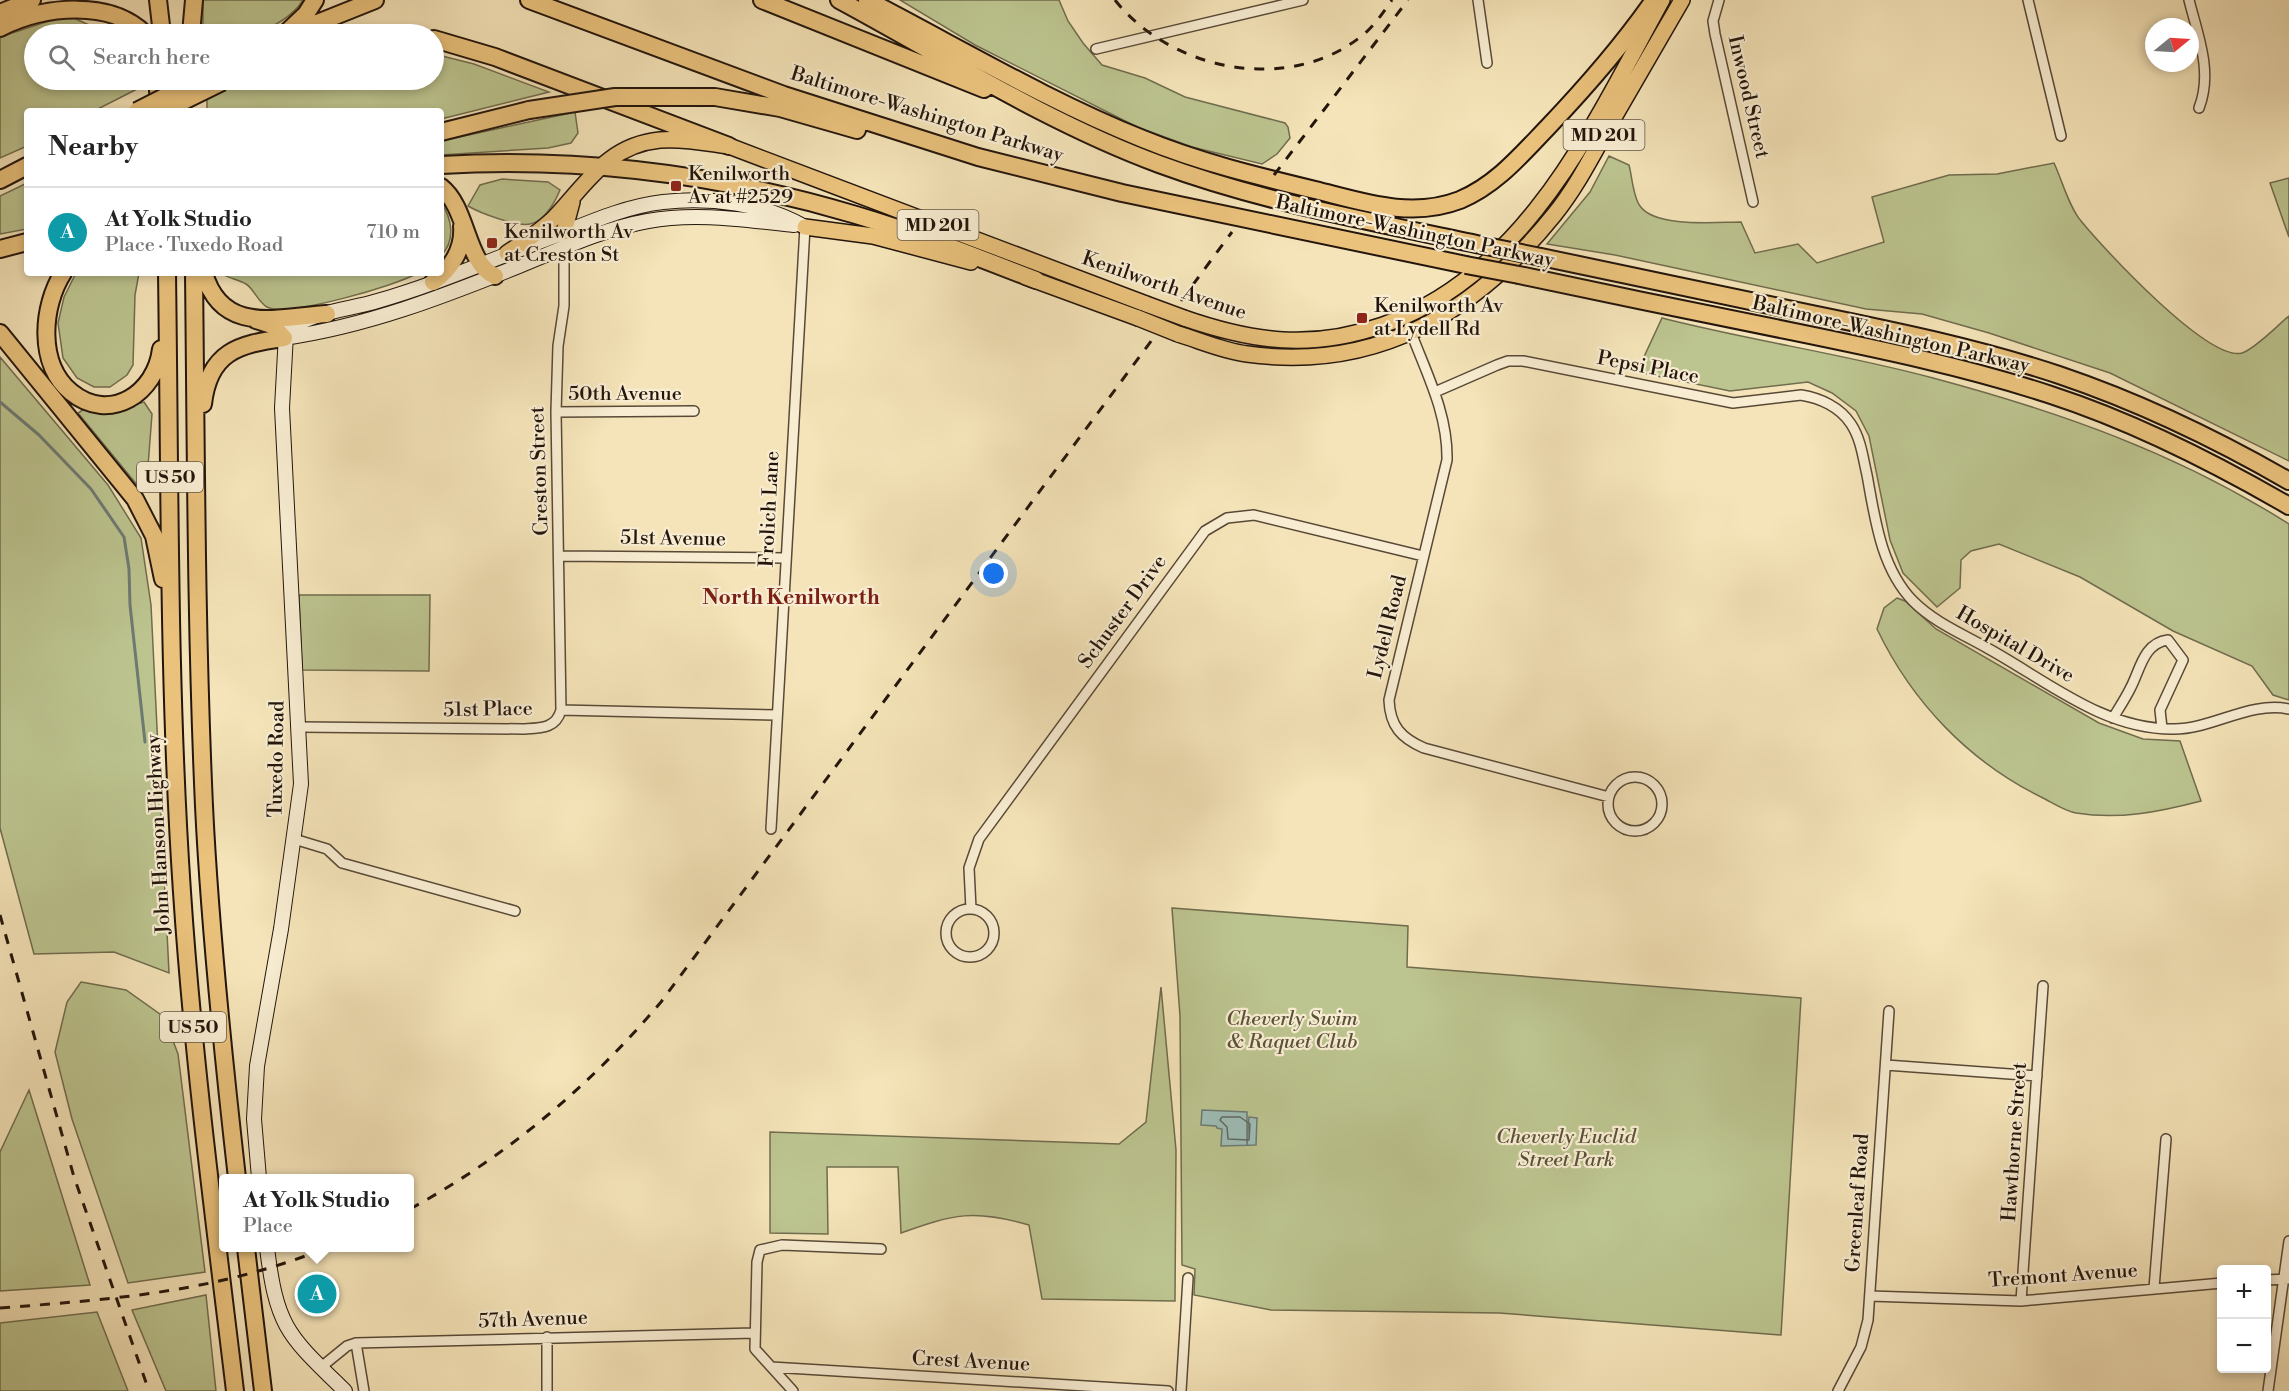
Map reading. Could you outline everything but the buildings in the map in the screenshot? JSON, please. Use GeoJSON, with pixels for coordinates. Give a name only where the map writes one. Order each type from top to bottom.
{"type":"FeatureCollection","features":[{"type":"Feature","properties":{"kind":"highway"},"geometry":{"type":"LineString","coordinates":[[0,13],[32,0]]}},
{"type":"Feature","properties":{"kind":"highway"},"geometry":{"type":"LineString","coordinates":[[158,0],[161,24]]}},
{"type":"Feature","properties":{"kind":"highway"},"geometry":{"type":"LineString","coordinates":[[190,0],[190,24]]}},
{"type":"Feature","properties":{"kind":"highway"},"geometry":{"type":"LineString","coordinates":[[191,24],[194,0]]}},
{"type":"Feature","properties":{"kind":"highway"},"geometry":{"type":"LineString","coordinates":[[296,24],[315,0]]}},
{"type":"Feature","properties":{"kind":"highway"},"geometry":{"type":"LineString","coordinates":[[315,24],[375,0]]}},
{"type":"Feature","properties":{"kind":"highway","name":"Baltimore-Washington Parkway"},"geometry":{"type":"LineString","coordinates":[[529,0],[753,84],[978,157],[1122,193],[1860,345],[2012,383],[2062,399],[2195,454],[2289,506]]}},
{"type":"Feature","properties":{"kind":"highway"},"geometry":{"type":"LineString","coordinates":[[762,0],[1065,122]]}},
{"type":"Feature","properties":{"kind":"highway","name":"Baltimore-Washington Parkway"},"geometry":{"type":"LineString","coordinates":[[839,0],[1065,122],[1150,160],[1222,184],[1374,222],[1948,342],[2099,389],[2159,414],[2247,456],[2289,481]]}},
{"type":"Feature","properties":{"kind":"highway"},"geometry":{"type":"LineString","coordinates":[[867,0],[1051,96],[1143,139],[1254,175],[1375,205],[1415,209],[1438,207],[1461,199],[1484,188],[1502,174],[1596,76],[1654,0]]}},
{"type":"Feature","properties":{"kind":"highway"},"geometry":{"type":"LineString","coordinates":[[0,28],[46,9],[86,3],[111,8],[125,14],[135,24]]}},
{"type":"Feature","properties":{"kind":"highway","name":"MD 201"},"geometry":{"type":"LineString","coordinates":[[444,42],[495,57],[729,146]]}},
{"type":"Feature","properties":{"kind":"highway"},"geometry":{"type":"LineString","coordinates":[[159,90],[162,108]]}},
{"type":"Feature","properties":{"kind":"highway"},"geometry":{"type":"LineString","coordinates":[[163,108],[164,90]]}},
{"type":"Feature","properties":{"kind":"highway"},"geometry":{"type":"LineString","coordinates":[[143,108],[178,90]]}},
{"type":"Feature","properties":{"kind":"highway"},"geometry":{"type":"LineString","coordinates":[[191,90],[191,108]]}},
{"type":"Feature","properties":{"kind":"highway"},"geometry":{"type":"LineString","coordinates":[[169,108],[206,90]]}},
{"type":"Feature","properties":{"kind":"highway"},"geometry":{"type":"LineString","coordinates":[[444,131],[529,110],[615,97],[715,97],[780,108],[896,142],[978,157]]}},
{"type":"Feature","properties":{"kind":"highway"},"geometry":{"type":"LineString","coordinates":[[0,169],[24,162]]}},
{"type":"Feature","properties":{"kind":"highway","name":"MD 201"},"geometry":{"type":"LineString","coordinates":[[444,165],[512,164],[598,167],[704,180],[823,206],[911,233],[1036,279]]}},
{"type":"Feature","properties":{"kind":"highway"},"geometry":{"type":"LineString","coordinates":[[0,182],[24,168]]}},
{"type":"Feature","properties":{"kind":"highway"},"geometry":{"type":"LineString","coordinates":[[0,182],[24,173]]}},
{"type":"Feature","properties":{"kind":"highway"},"geometry":{"type":"LineString","coordinates":[[444,190],[452,197],[459,210],[484,270],[495,276]]}},
{"type":"Feature","properties":{"kind":"highway"},"geometry":{"type":"LineString","coordinates":[[444,271],[459,251],[463,233],[459,210]]}},
{"type":"Feature","properties":{"kind":"highway"},"geometry":{"type":"LineString","coordinates":[[0,249],[24,243]]}},
{"type":"Feature","properties":{"kind":"highway"},"geometry":{"type":"LineString","coordinates":[[62,276],[52,295],[48,314],[49,349],[63,384],[73,394],[91,402],[112,404],[126,401],[148,384],[158,363],[167,294]]}},
{"type":"Feature","properties":{"kind":"highway","name":"John Hanson Highway"},"geometry":{"type":"LineString","coordinates":[[167,276],[177,802],[189,982],[219,1249]]}},
{"type":"Feature","properties":{"kind":"highway","name":"US 50"},"geometry":{"type":"LineString","coordinates":[[194,276],[199,674],[206,840],[216,974],[236,1174]]}},
{"type":"Feature","properties":{"kind":"highway"},"geometry":{"type":"LineString","coordinates":[[205,276],[209,287],[220,302],[236,314],[272,325],[284,338]]}},
{"type":"Feature","properties":{"kind":"highway"},"geometry":{"type":"LineString","coordinates":[[433,282],[439,276]]}},
{"type":"Feature","properties":{"kind":"highway"},"geometry":{"type":"LineString","coordinates":[[256,320],[327,314]]}},
{"type":"Feature","properties":{"kind":"highway"},"geometry":{"type":"LineString","coordinates":[[0,333],[124,484],[144,515],[160,559],[173,660]]}},
{"type":"Feature","properties":{"kind":"highway"},"geometry":{"type":"LineString","coordinates":[[196,471],[205,390],[215,368],[230,352],[241,345],[284,338]]}},
{"type":"Feature","properties":{"kind":"highway","name":"John Hanson Highway"},"geometry":{"type":"LineString","coordinates":[[219,1252],[235,1391]]}},
{"type":"Feature","properties":{"kind":"highway"},"geometry":{"type":"LineString","coordinates":[[246,1252],[263,1391]]}},
{"type":"Feature","properties":{"kind":"main road","name":"Kenilworth Avenue"},"geometry":{"type":"LineString","coordinates":[[507,253],[543,228],[598,167],[623,151],[653,141],[680,140],[729,146],[1223,332],[1252,338],[1305,341],[1357,334],[1405,317],[1475,274],[1532,215],[1577,152],[1662,0]]}},
{"type":"Feature","properties":{"kind":"main road","name":"Kenilworth Avenue"},"geometry":{"type":"LineString","coordinates":[[284,338],[328,331],[375,319],[495,276],[626,210],[685,201],[753,208],[778,214],[805,227],[886,239],[1036,279],[1220,348],[1285,358],[1348,352],[1412,334],[1443,317],[1486,286],[1520,254],[1556,214],[1582,175],[1682,0]]}},
{"type":"Feature","properties":{"kind":"main road"},"geometry":{"type":"LineString","coordinates":[[564,240],[575,194]]}},
{"type":"Feature","properties":{"kind":"main road","name":"Kenilworth Avenue"},"geometry":{"type":"LineString","coordinates":[[284,338],[288,330],[299,322],[391,297],[507,253],[564,240]]}},
{"type":"Feature","properties":{"kind":"main road","name":"Tuxedo Road"},"geometry":{"type":"LineString","coordinates":[[259,1174],[254,1119],[258,1059],[301,784],[282,420],[284,338]]}},
{"type":"Feature","properties":{"kind":"main road"},"geometry":{"type":"LineString","coordinates":[[267,1252],[272,1290],[285,1325],[296,1343],[345,1391]]}},
{"type":"Feature","properties":{"kind":"street"},"geometry":{"type":"LineString","coordinates":[[1096,49],[1303,0]]}},
{"type":"Feature","properties":{"kind":"street"},"geometry":{"type":"LineString","coordinates":[[1478,0],[1487,63]]}},
{"type":"Feature","properties":{"kind":"street","name":"Inwood Street"},"geometry":{"type":"LineString","coordinates":[[1719,0],[1713,21],[1715,34],[1753,202]]}},
{"type":"Feature","properties":{"kind":"street"},"geometry":{"type":"LineString","coordinates":[[2028,0],[2061,136]]}},
{"type":"Feature","properties":{"kind":"street"},"geometry":{"type":"LineString","coordinates":[[2189,0],[2206,76],[2205,91],[2199,108]]}},
{"type":"Feature","properties":{"kind":"street","name":"Frolich Lane"},"geometry":{"type":"LineString","coordinates":[[771,829],[805,227]]}},
{"type":"Feature","properties":{"kind":"street","name":"Creston Street"},"geometry":{"type":"LineString","coordinates":[[561,710],[561,556],[556,412],[558,346],[564,306],[564,240]]}},
{"type":"Feature","properties":{"kind":"street","name":"Lydell Road"},"geometry":{"type":"LineString","coordinates":[[1405,317],[1435,392],[1447,438],[1447,460],[1389,700],[1389,713],[1399,733],[1408,741],[1424,748],[1609,797]]}},
{"type":"Feature","properties":{"kind":"street","name":"Pepsi Place"},"geometry":{"type":"LineString","coordinates":[[1435,392],[1508,361],[1523,361],[1733,402],[1801,395],[1812,397],[1830,405],[1851,424]]}},
{"type":"Feature","properties":{"kind":"street","name":"50th Avenue"},"geometry":{"type":"LineString","coordinates":[[556,412],[694,411]]}},
{"type":"Feature","properties":{"kind":"street","name":"Hospital Drive"},"geometry":{"type":"LineString","coordinates":[[1851,424],[1862,449],[1880,538],[1887,561],[1900,586],[1913,601],[1953,631],[1988,648],[2068,697],[2113,718],[2138,725],[2162,728],[2187,727],[2261,709],[2289,709]]}},
{"type":"Feature","properties":{"kind":"street","name":"Schuster Drive"},"geometry":{"type":"LineString","coordinates":[[971,909],[969,868],[979,838],[1205,531],[1227,518],[1254,515],[1423,556]]}},
{"type":"Feature","properties":{"kind":"street","name":"51st Avenue"},"geometry":{"type":"LineString","coordinates":[[561,556],[785,558]]}},
{"type":"Feature","properties":{"kind":"street"},"geometry":{"type":"LineString","coordinates":[[2113,718],[2131,687],[2144,656],[2159,641],[2168,640],[2183,660],[2176,680],[2162,704],[2162,728]]}},
{"type":"Feature","properties":{"kind":"street","name":"51st Place"},"geometry":{"type":"LineString","coordinates":[[299,727],[537,728],[555,723],[561,710],[777,715]]}},
{"type":"Feature","properties":{"kind":"street"},"geometry":{"type":"LineString","coordinates":[[1632,777],[1640,777],[1654,785],[1659,792],[1662,799],[1660,815],[1656,822],[1642,831],[1626,830],[1613,820],[1608,806],[1609,797],[1617,784],[1632,777]]}},
{"type":"Feature","properties":{"kind":"street"},"geometry":{"type":"LineString","coordinates":[[294,839],[327,849],[342,863],[515,911]]}},
{"type":"Feature","properties":{"kind":"street"},"geometry":{"type":"LineString","coordinates":[[971,909],[988,917],[992,925],[993,938],[987,950],[980,955],[966,957],[950,947],[946,928],[957,913],[971,909]]}},
{"type":"Feature","properties":{"kind":"street","name":"Hawthorne Street"},"geometry":{"type":"LineString","coordinates":[[2021,1301],[2043,986]]}},
{"type":"Feature","properties":{"kind":"street","name":"Greenleaf Road"},"geometry":{"type":"LineString","coordinates":[[1838,1391],[1866,1332],[1889,1011]]}},
{"type":"Feature","properties":{"kind":"street"},"geometry":{"type":"LineString","coordinates":[[1886,1065],[2037,1076]]}},
{"type":"Feature","properties":{"kind":"street"},"geometry":{"type":"LineString","coordinates":[[2154,1288],[2166,1139]]}},
{"type":"Feature","properties":{"kind":"street"},"geometry":{"type":"LineString","coordinates":[[2268,1391],[2286,1279],[2289,1241]]}},
{"type":"Feature","properties":{"kind":"street"},"geometry":{"type":"LineString","coordinates":[[793,1391],[755,1349],[754,1333],[760,1250],[791,1245],[880,1249]]}},
{"type":"Feature","properties":{"kind":"street"},"geometry":{"type":"LineString","coordinates":[[1181,1391],[1188,1278]]}},
{"type":"Feature","properties":{"kind":"street"},"geometry":{"type":"LineString","coordinates":[[2271,1280],[2286,1279]]}},
{"type":"Feature","properties":{"kind":"street","name":"Tremont Avenue"},"geometry":{"type":"LineString","coordinates":[[1870,1296],[2021,1301],[2217,1283]]}},
{"type":"Feature","properties":{"kind":"street","name":"57th Avenue"},"geometry":{"type":"LineString","coordinates":[[356,1343],[754,1333]]}},
{"type":"Feature","properties":{"kind":"street"},"geometry":{"type":"LineString","coordinates":[[547,1337],[547,1391]]}},
{"type":"Feature","properties":{"kind":"street"},"geometry":{"type":"LineString","coordinates":[[320,1368],[347,1346],[356,1343],[364,1391]]}},
{"type":"Feature","properties":{"kind":"street","name":"Crest Avenue"},"geometry":{"type":"LineString","coordinates":[[771,1367],[1168,1391]]}},
{"type":"Feature","properties":{"kind":"street"},"geometry":{"type":"LineString","coordinates":[[974,1380],[978,1390]]}},
{"type":"Feature","properties":{"kind":"green space"},"geometry":{"type":"Polygon","coordinates":[[[203,0],[303,0],[293,12],[276,24],[203,24],[203,0]]]}},
{"type":"Feature","properties":{"kind":"green space"},"geometry":{"type":"Polygon","coordinates":[[[900,0],[1059,0],[1068,21],[1102,65],[1145,78],[1185,97],[1285,123],[1290,138],[1277,154],[1262,164],[1192,147],[1137,127],[975,45],[900,0]]]}},
{"type":"Feature","properties":{"kind":"green space"},"geometry":{"type":"Polygon","coordinates":[[[67,15],[87,24],[40,24],[67,15]]]}},
{"type":"Feature","properties":{"kind":"green space"},"geometry":{"type":"Polygon","coordinates":[[[24,29],[24,90],[135,90],[100,108],[24,108],[24,147],[0,158],[0,37],[24,29]]]}},
{"type":"Feature","properties":{"kind":"green space"},"geometry":{"type":"Polygon","coordinates":[[[444,56],[474,64],[549,92],[444,118],[444,108],[207,108],[207,99],[225,90],[444,90],[444,56]]]}},
{"type":"Feature","properties":{"kind":"green space"},"geometry":{"type":"Polygon","coordinates":[[[575,112],[578,133],[571,143],[548,148],[444,155],[444,140],[575,112]]]}},
{"type":"Feature","properties":{"kind":"green space"},"geometry":{"type":"Polygon","coordinates":[[[1609,156],[1629,165],[1636,197],[1640,206],[1648,213],[1672,221],[1741,222],[1755,253],[1798,244],[1817,263],[1884,242],[1872,197],[1949,175],[1997,174],[2054,163],[2069,201],[2081,221],[2157,300],[2206,340],[2226,351],[2242,353],[2260,342],[2289,316],[2289,461],[2110,373],[1989,333],[1922,314],[1866,309],[1615,255],[1547,244],[1590,192],[1609,156]]]}},
{"type":"Feature","properties":{"kind":"green space"},"geometry":{"type":"Polygon","coordinates":[[[2289,178],[2289,237],[2270,183],[2289,178]]]}},
{"type":"Feature","properties":{"kind":"green space"},"geometry":{"type":"Polygon","coordinates":[[[502,179],[548,182],[560,190],[544,216],[530,224],[489,216],[468,206],[480,185],[502,179]]]}},
{"type":"Feature","properties":{"kind":"green space"},"geometry":{"type":"Polygon","coordinates":[[[24,184],[24,230],[0,234],[0,196],[24,184]]]}},
{"type":"Feature","properties":{"kind":"green space"},"geometry":{"type":"Polygon","coordinates":[[[444,208],[451,229],[444,252],[444,208]]]}},
{"type":"Feature","properties":{"kind":"green space"},"geometry":{"type":"Polygon","coordinates":[[[74,276],[138,276],[135,295],[133,365],[127,375],[110,387],[94,387],[77,378],[63,358],[58,323],[64,297],[74,276]]]}},
{"type":"Feature","properties":{"kind":"green space"},"geometry":{"type":"Polygon","coordinates":[[[226,276],[411,276],[342,299],[278,309],[267,307],[246,284],[226,276]]]}},
{"type":"Feature","properties":{"kind":"green space"},"geometry":{"type":"Polygon","coordinates":[[[1662,318],[1899,369],[1980,391],[2072,420],[2117,437],[2204,476],[2289,524],[2289,700],[2273,695],[2252,666],[2173,631],[2080,577],[1999,544],[1971,551],[1961,560],[1960,588],[1937,607],[1903,573],[1890,540],[1869,436],[1856,411],[1832,393],[1808,382],[1730,391],[1637,372],[1662,318]]]}},
{"type":"Feature","properties":{"kind":"green space"},"geometry":{"type":"Polygon","coordinates":[[[0,357],[108,485],[141,538],[151,605],[169,973],[114,952],[34,954],[0,828],[0,357]]]}},
{"type":"Feature","properties":{"kind":"green space"},"geometry":{"type":"Polygon","coordinates":[[[144,402],[152,414],[147,479],[138,486],[78,413],[86,408],[112,411],[144,402]]]}},
{"type":"Feature","properties":{"kind":"green space"},"geometry":{"type":"Polygon","coordinates":[[[299,595],[430,595],[429,671],[302,670],[299,595]]]}},
{"type":"Feature","properties":{"kind":"green space"},"geometry":{"type":"Polygon","coordinates":[[[1897,598],[1905,601],[1936,629],[2099,723],[2143,739],[2180,741],[2201,801],[2139,814],[2108,816],[2076,813],[2059,807],[1991,767],[1967,748],[1925,705],[1891,656],[1877,629],[1884,608],[1897,598]]]}},
{"type":"Feature","properties":{"kind":"green space","name":"Cheverly Euclid Street Park"},"geometry":{"type":"Polygon","coordinates":[[[1172,908],[1408,926],[1407,967],[1801,998],[1781,1335],[1499,1313],[1271,1310],[1194,1295],[1195,1269],[1182,1265],[1180,1016],[1172,908]]]}},
{"type":"Feature","properties":{"kind":"green space"},"geometry":{"type":"Polygon","coordinates":[[[81,982],[126,990],[164,1017],[178,1054],[205,1272],[128,1283],[72,1119],[55,1052],[67,1002],[81,982]]]}},
{"type":"Feature","properties":{"kind":"green space"},"geometry":{"type":"Polygon","coordinates":[[[1161,987],[1176,1150],[1175,1301],[1042,1299],[1029,1225],[1010,1220],[978,1215],[964,1216],[936,1221],[901,1233],[898,1167],[827,1167],[828,1234],[770,1233],[770,1132],[1119,1144],[1146,1122],[1161,987]]]}},
{"type":"Feature","properties":{"kind":"green space"},"geometry":{"type":"Polygon","coordinates":[[[29,1090],[90,1285],[0,1291],[0,1152],[29,1090]]]}},
{"type":"Feature","properties":{"kind":"green space"},"geometry":{"type":"Polygon","coordinates":[[[206,1295],[216,1391],[166,1391],[132,1310],[206,1295]]]}},
{"type":"Feature","properties":{"kind":"green space"},"geometry":{"type":"Polygon","coordinates":[[[97,1312],[128,1391],[0,1391],[0,1323],[97,1312]]]}},
{"type":"Feature","properties":{"kind":"water"},"geometry":{"type":"Polygon","coordinates":[[[1202,1110],[1247,1112],[1247,1145],[1249,1117],[1257,1118],[1256,1145],[1221,1146],[1222,1129],[1216,1126],[1201,1125],[1202,1110]]]}},
{"type":"Feature","properties":{"kind":"waterway"},"geometry":{"type":"LineString","coordinates":[[0,402],[39,435],[91,489],[124,537],[145,742]]}},
{"type":"Feature","properties":{"kind":"railway"},"geometry":{"type":"LineString","coordinates":[[1115,0],[1138,24],[1166,43],[1197,58],[1230,66],[1264,69],[1298,66],[1330,55],[1364,34],[1392,0]]}},
{"type":"Feature","properties":{"kind":"railway"},"geometry":{"type":"LineString","coordinates":[[1274,175],[1408,0]]}},
{"type":"Feature","properties":{"kind":"railway"},"geometry":{"type":"LineString","coordinates":[[414,1207],[480,1166],[545,1117],[605,1062],[661,1002],[1232,232]]}},
{"type":"Feature","properties":{"kind":"railway"},"geometry":{"type":"LineString","coordinates":[[0,915],[74,1177],[149,1391]]}},
{"type":"Feature","properties":{"kind":"railway"},"geometry":{"type":"LineString","coordinates":[[0,1308],[125,1297],[206,1284],[245,1275],[315,1252]]}},
{"type":"Feature","properties":{"kind":"place","name":"Kenilworth Av at #2529"},"geometry":{"type":"Point","coordinates":[676,186]}},
{"type":"Feature","properties":{"kind":"place","name":"Kenilworth Av at Creston St"},"geometry":{"type":"Point","coordinates":[492,243]}},
{"type":"Feature","properties":{"kind":"place","name":"Kenilworth Av at Lydell Rd"},"geometry":{"type":"Point","coordinates":[1362,318]}},
{"type":"Feature","properties":{"kind":"place","name":"At Yolk Studio"},"geometry":{"type":"Point","coordinates":[317,1294]}},
{"type":"Feature","properties":{"kind":"district","name":"North Kenilworth"},"geometry":{"type":"Point","coordinates":[791,598]}},
{"type":"Feature","properties":{"kind":"park label","name":"Cheverly Swim & Raquet Club"},"geometry":{"type":"Point","coordinates":[1292,1030]}}]}
